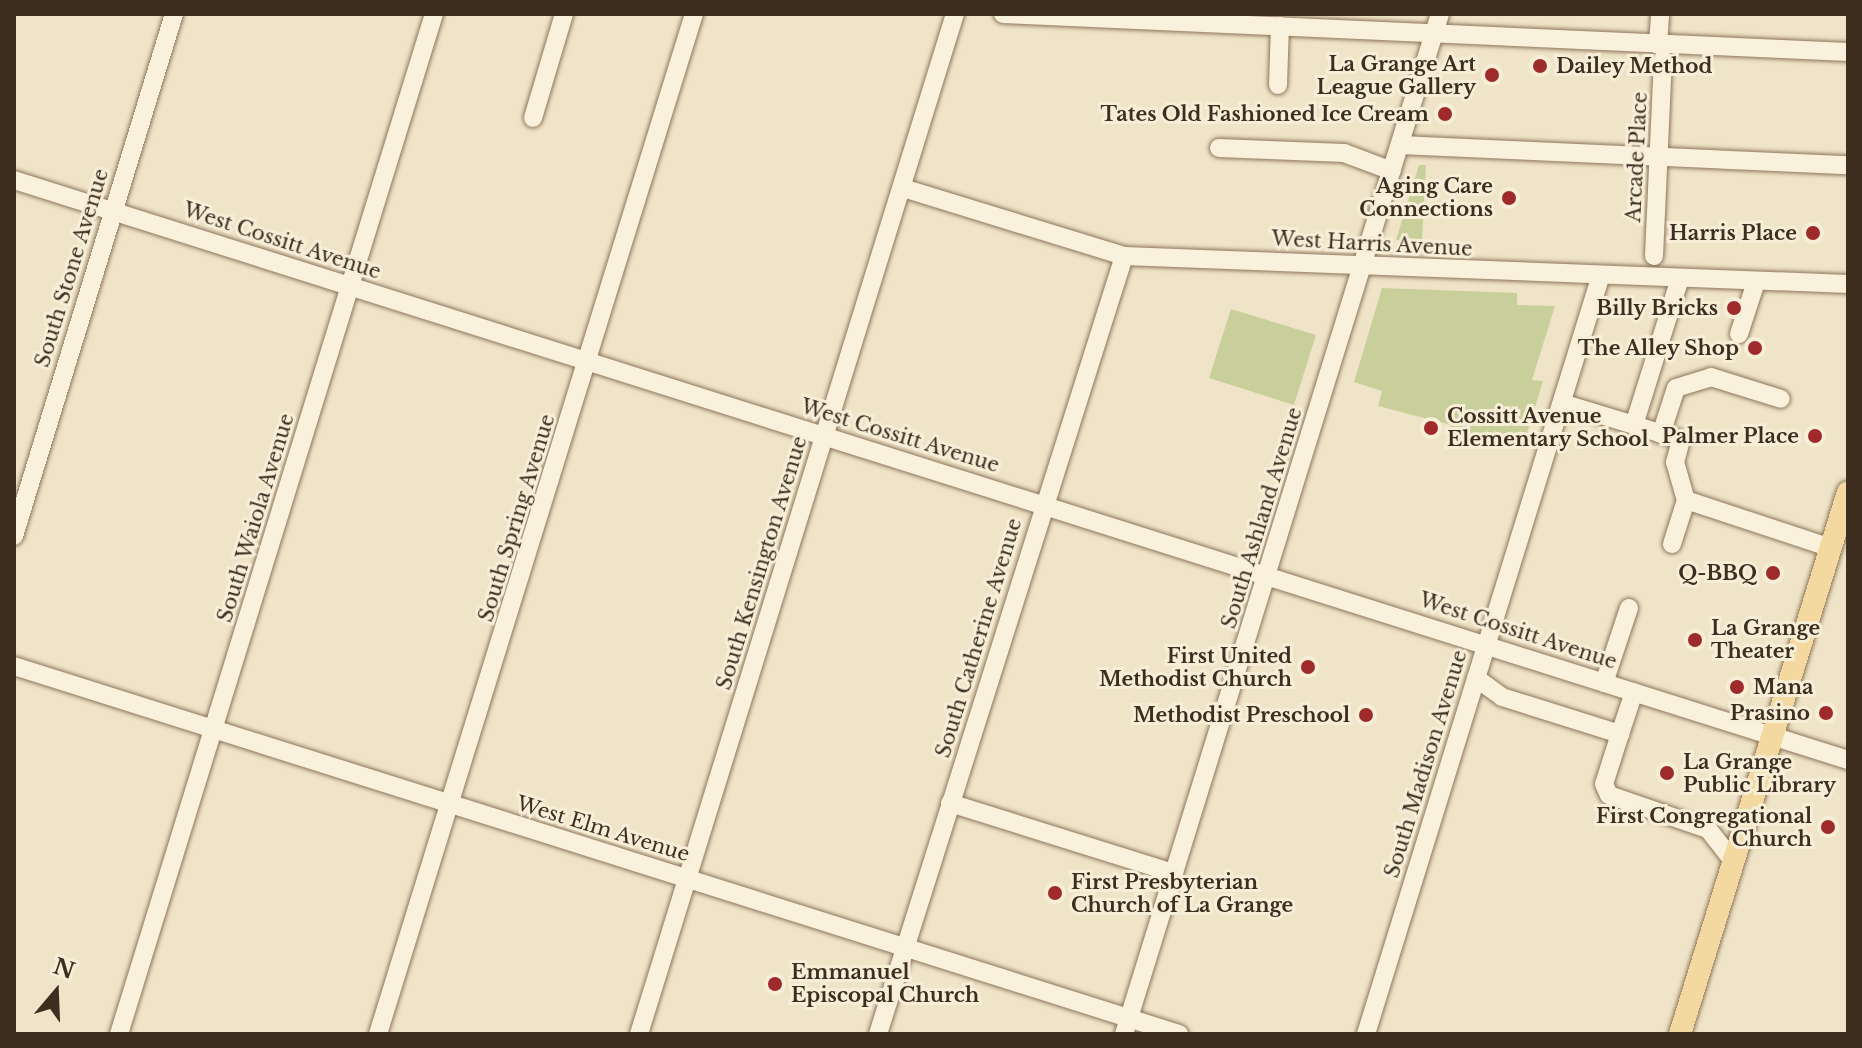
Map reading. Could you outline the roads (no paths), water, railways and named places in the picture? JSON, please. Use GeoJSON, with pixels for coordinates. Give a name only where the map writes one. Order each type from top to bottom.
{"type":"FeatureCollection","features":[{"type":"Feature","properties":{"kind":"main road"},"geometry":{"type":"LineString","coordinates":[[1680,1034],[1848,492]]}},
{"type":"Feature","properties":{"kind":"street","name":"South Stone Avenue"},"geometry":{"type":"LineString","coordinates":[[14,536],[174,14]]}},
{"type":"Feature","properties":{"kind":"street","name":"South Waiola Avenue"},"geometry":{"type":"LineString","coordinates":[[119,1034],[434,14]]}},
{"type":"Feature","properties":{"kind":"street"},"geometry":{"type":"LineString","coordinates":[[533,118],[564,14]]}},
{"type":"Feature","properties":{"kind":"street","name":"South Spring Avenue"},"geometry":{"type":"LineString","coordinates":[[378,1034],[694,14]]}},
{"type":"Feature","properties":{"kind":"street","name":"South Kensington Avenue"},"geometry":{"type":"LineString","coordinates":[[639,1034],[955,14]]}},
{"type":"Feature","properties":{"kind":"street"},"geometry":{"type":"LineString","coordinates":[[1003,14],[1170,18],[1280,26],[1351,22],[1435,33],[1661,52],[1848,52]]}},
{"type":"Feature","properties":{"kind":"street","name":"South Ashland Avenue"},"geometry":{"type":"LineString","coordinates":[[1127,1026],[1440,14]]}},
{"type":"Feature","properties":{"kind":"street","name":"Arcade Place"},"geometry":{"type":"LineString","coordinates":[[1654,256],[1659,156],[1660,14]]}},
{"type":"Feature","properties":{"kind":"street"},"geometry":{"type":"LineString","coordinates":[[1278,85],[1280,26]]}},
{"type":"Feature","properties":{"kind":"street"},"geometry":{"type":"LineString","coordinates":[[1400,145],[1848,165]]}},
{"type":"Feature","properties":{"kind":"street"},"geometry":{"type":"LineString","coordinates":[[1219,148],[1344,153],[1392,171]]}},
{"type":"Feature","properties":{"kind":"street","name":"West Cossitt Avenue"},"geometry":{"type":"LineString","coordinates":[[14,180],[1848,760]]}},
{"type":"Feature","properties":{"kind":"street","name":"West Harris Avenue"},"geometry":{"type":"LineString","coordinates":[[903,188],[1124,256],[1600,278],[1848,284]]}},
{"type":"Feature","properties":{"kind":"street","name":"South Catherine Avenue"},"geometry":{"type":"LineString","coordinates":[[878,1034],[1124,256]]}},
{"type":"Feature","properties":{"kind":"street","name":"South Madison Avenue"},"geometry":{"type":"LineString","coordinates":[[1366,1034],[1600,278]]}},
{"type":"Feature","properties":{"kind":"street"},"geometry":{"type":"LineString","coordinates":[[1634,425],[1679,281]]}},
{"type":"Feature","properties":{"kind":"street"},"geometry":{"type":"LineString","coordinates":[[1739,334],[1756,282]]}},
{"type":"Feature","properties":{"kind":"street"},"geometry":{"type":"LineString","coordinates":[[1661,434],[1676,388],[1711,377],[1781,399]]}},
{"type":"Feature","properties":{"kind":"street"},"geometry":{"type":"LineString","coordinates":[[1562,403],[1681,440],[1675,462],[1686,500],[1672,544]]}},
{"type":"Feature","properties":{"kind":"street"},"geometry":{"type":"LineString","coordinates":[[1686,500],[1831,548]]}},
{"type":"Feature","properties":{"kind":"street"},"geometry":{"type":"LineString","coordinates":[[1604,683],[1629,608]]}},
{"type":"Feature","properties":{"kind":"street","name":"West Elm Avenue"},"geometry":{"type":"LineString","coordinates":[[14,666],[450,806],[689,878],[1127,1026],[1179,1034]]}},
{"type":"Feature","properties":{"kind":"street"},"geometry":{"type":"LineString","coordinates":[[1476,678],[1502,697],[1620,734]]}},
{"type":"Feature","properties":{"kind":"street"},"geometry":{"type":"LineString","coordinates":[[1634,692],[1604,784],[1609,795],[1708,829],[1733,861]]}},
{"type":"Feature","properties":{"kind":"street"},"geometry":{"type":"LineString","coordinates":[[950,803],[1174,873]]}},
{"type":"Feature","properties":{"kind":"place","name":"Dailey Method"},"geometry":{"type":"Point","coordinates":[1540,66]}},
{"type":"Feature","properties":{"kind":"place","name":"La Grange Art League Gallery"},"geometry":{"type":"Point","coordinates":[1492,75]}},
{"type":"Feature","properties":{"kind":"place","name":"Tates Old Fashioned Ice Cream"},"geometry":{"type":"Point","coordinates":[1445,114]}},
{"type":"Feature","properties":{"kind":"place","name":"Aging Care Connections"},"geometry":{"type":"Point","coordinates":[1509,198]}},
{"type":"Feature","properties":{"kind":"place","name":"Harris Place"},"geometry":{"type":"Point","coordinates":[1813,233]}},
{"type":"Feature","properties":{"kind":"place","name":"Billy Bricks"},"geometry":{"type":"Point","coordinates":[1734,308]}},
{"type":"Feature","properties":{"kind":"place","name":"The Alley Shop"},"geometry":{"type":"Point","coordinates":[1755,348]}},
{"type":"Feature","properties":{"kind":"place","name":"Cossitt Avenue Elementary School"},"geometry":{"type":"Point","coordinates":[1431,428]}},
{"type":"Feature","properties":{"kind":"place","name":"Palmer Place"},"geometry":{"type":"Point","coordinates":[1815,436]}},
{"type":"Feature","properties":{"kind":"place","name":"Q-BBQ"},"geometry":{"type":"Point","coordinates":[1773,573]}},
{"type":"Feature","properties":{"kind":"place","name":"La Grange Theater"},"geometry":{"type":"Point","coordinates":[1695,640]}},
{"type":"Feature","properties":{"kind":"place","name":"First United Methodist Church"},"geometry":{"type":"Point","coordinates":[1308,667]}},
{"type":"Feature","properties":{"kind":"place","name":"Mana"},"geometry":{"type":"Point","coordinates":[1737,687]}},
{"type":"Feature","properties":{"kind":"place","name":"Prasino"},"geometry":{"type":"Point","coordinates":[1826,713]}},
{"type":"Feature","properties":{"kind":"place","name":"Methodist Preschool"},"geometry":{"type":"Point","coordinates":[1366,715]}},
{"type":"Feature","properties":{"kind":"place","name":"La Grange Public Library"},"geometry":{"type":"Point","coordinates":[1667,773]}},
{"type":"Feature","properties":{"kind":"place","name":"First Congregational Church"},"geometry":{"type":"Point","coordinates":[1828,827]}},
{"type":"Feature","properties":{"kind":"place","name":"First Presbyterian Church of La Grange"},"geometry":{"type":"Point","coordinates":[1055,893]}},
{"type":"Feature","properties":{"kind":"place","name":"Emmanuel Episcopal Church"},"geometry":{"type":"Point","coordinates":[775,984]}}]}
